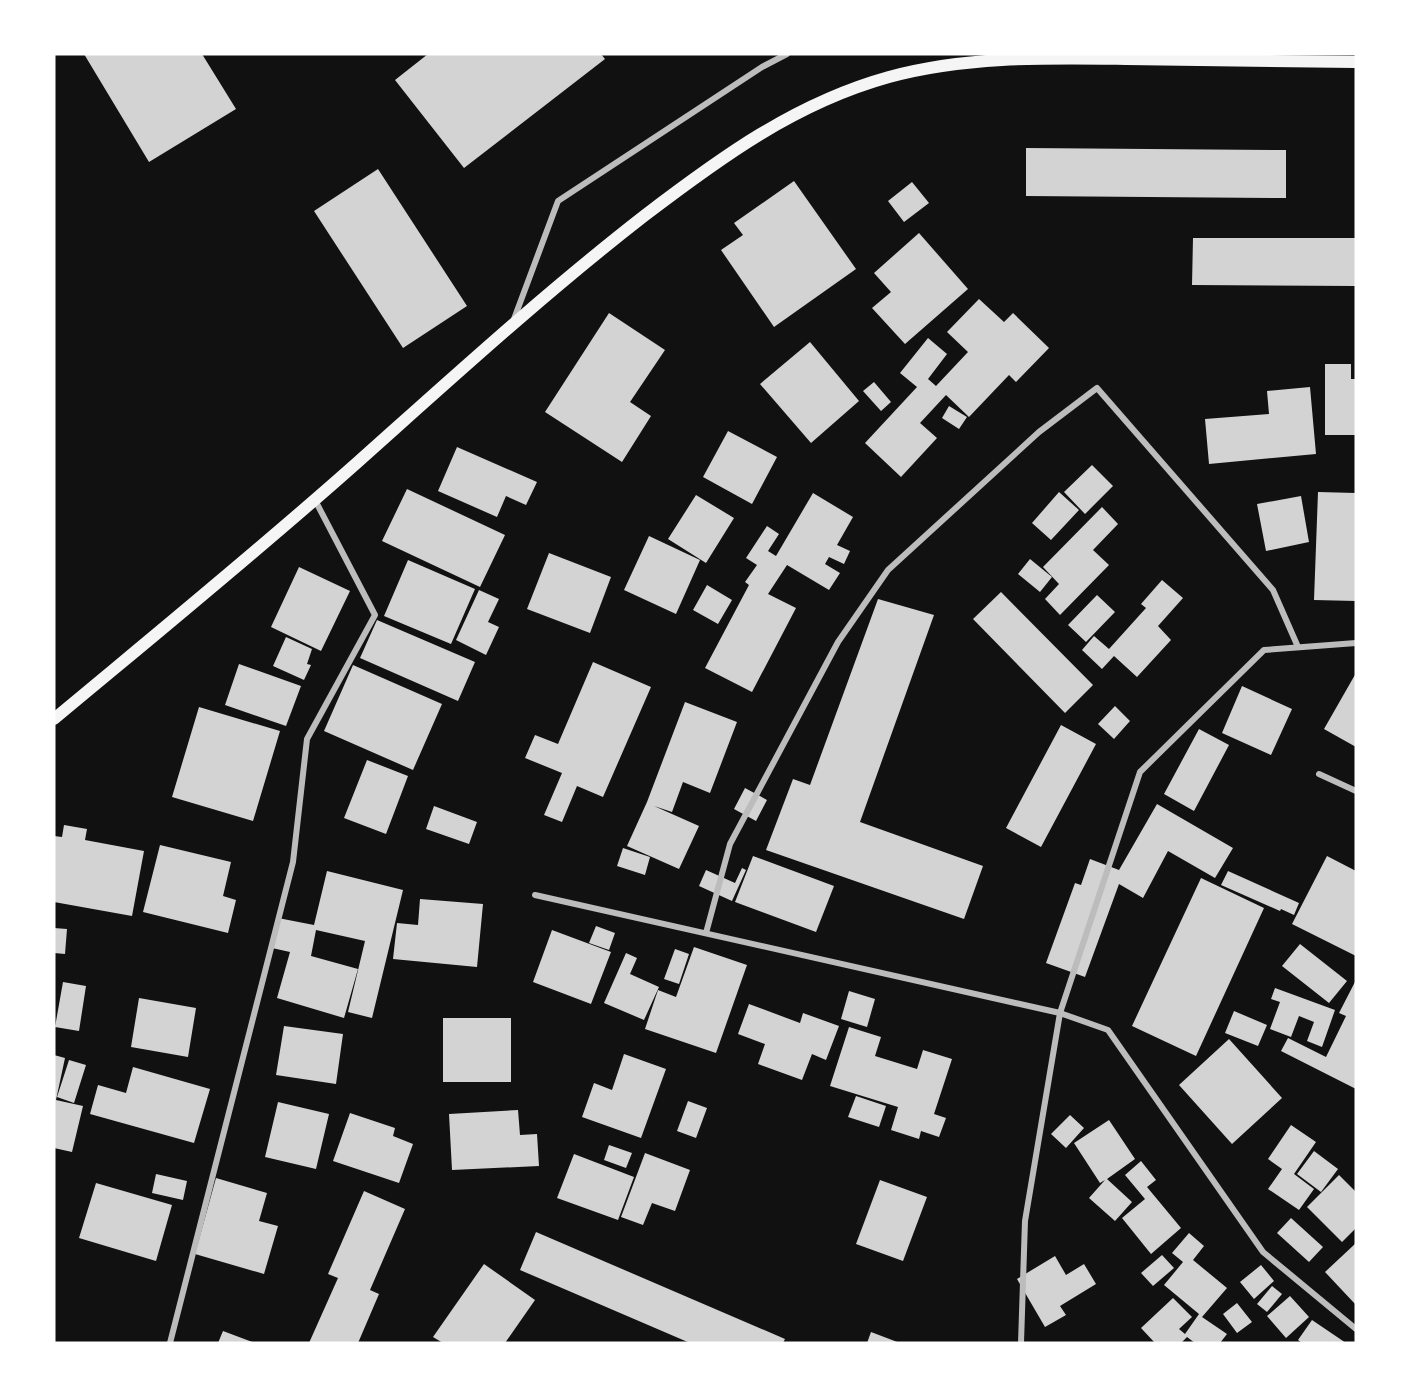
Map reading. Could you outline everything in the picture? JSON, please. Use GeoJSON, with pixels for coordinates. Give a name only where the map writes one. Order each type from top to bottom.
{"type":"FeatureCollection","features":[{"type":"Feature","properties":{"kind":"main road"},"geometry":{"type":"LineString","coordinates":[[54,719],[315,500],[596,253],[687,184],[765,130],[796,112],[888,77],[969,62],[1045,56],[1356,62]]}},
{"type":"Feature","properties":{"kind":"street"},"geometry":{"type":"LineString","coordinates":[[512,325],[558,201],[762,67],[787,54]]}},
{"type":"Feature","properties":{"kind":"street"},"geometry":{"type":"LineString","coordinates":[[706,933],[730,844],[838,642],[888,570],[1039,432],[1097,388],[1274,590],[1298,647]]}},
{"type":"Feature","properties":{"kind":"street"},"geometry":{"type":"LineString","coordinates":[[170,1343],[293,862],[307,739],[375,615],[315,500]]}},
{"type":"Feature","properties":{"kind":"street"},"geometry":{"type":"LineString","coordinates":[[1021,1343],[1025,1221],[1060,1013],[1140,772],[1264,650],[1356,643]]}},
{"type":"Feature","properties":{"kind":"street"},"geometry":{"type":"LineString","coordinates":[[1319,774],[1356,791]]}},
{"type":"Feature","properties":{"kind":"street"},"geometry":{"type":"LineString","coordinates":[[536,895],[1060,1013],[1108,1030],[1263,1252],[1356,1329]]}},
{"type":"Feature","properties":{"kind":"building"},"geometry":{"type":"Polygon","coordinates":[[[84,54],[202,54],[236,109],[149,162],[84,54]]]}},
{"type":"Feature","properties":{"kind":"building"},"geometry":{"type":"Polygon","coordinates":[[[428,54],[601,54],[605,59],[464,168],[395,80],[428,54]]]}},
{"type":"Feature","properties":{"kind":"building"},"geometry":{"type":"Polygon","coordinates":[[[1026,148],[1286,150],[1286,198],[1026,196],[1026,148]]]}},
{"type":"Feature","properties":{"kind":"building"},"geometry":{"type":"Polygon","coordinates":[[[378,169],[467,306],[403,348],[314,211],[378,169]]]}},
{"type":"Feature","properties":{"kind":"building"},"geometry":{"type":"Polygon","coordinates":[[[794,181],[856,269],[774,327],[721,250],[743,235],[734,223],[794,181]]]}},
{"type":"Feature","properties":{"kind":"building"},"geometry":{"type":"Polygon","coordinates":[[[912,182],[929,203],[904,222],[888,201],[912,182]]]}},
{"type":"Feature","properties":{"kind":"building"},"geometry":{"type":"Polygon","coordinates":[[[919,233],[968,289],[905,344],[872,308],[891,292],[874,273],[919,233]]]}},
{"type":"Feature","properties":{"kind":"building"},"geometry":{"type":"Polygon","coordinates":[[[1193,238],[1356,238],[1356,286],[1192,285],[1193,238]]]}},
{"type":"Feature","properties":{"kind":"building"},"geometry":{"type":"Polygon","coordinates":[[[979,299],[1004,322],[1013,313],[1049,348],[1016,382],[1009,375],[969,417],[946,395],[920,423],[937,438],[901,477],[865,443],[917,387],[900,373],[928,338],[947,354],[928,379],[936,386],[968,352],[947,332],[979,299]]]}},
{"type":"Feature","properties":{"kind":"building"},"geometry":{"type":"Polygon","coordinates":[[[609,313],[665,350],[630,402],[651,416],[622,462],[545,412],[609,313]]]}},
{"type":"Feature","properties":{"kind":"building"},"geometry":{"type":"Polygon","coordinates":[[[810,342],[859,401],[811,443],[760,384],[810,342]]]}},
{"type":"Feature","properties":{"kind":"building"},"geometry":{"type":"Polygon","coordinates":[[[1325,364],[1351,364],[1351,379],[1356,379],[1356,435],[1325,435],[1325,364]]]}},
{"type":"Feature","properties":{"kind":"building"},"geometry":{"type":"Polygon","coordinates":[[[874,382],[891,402],[881,411],[863,391],[874,382]]]}},
{"type":"Feature","properties":{"kind":"building"},"geometry":{"type":"Polygon","coordinates":[[[1310,387],[1316,454],[1209,464],[1205,419],[1269,414],[1267,391],[1310,387]]]}},
{"type":"Feature","properties":{"kind":"building"},"geometry":{"type":"Polygon","coordinates":[[[949,406],[967,417],[959,429],[942,418],[949,406]]]}},
{"type":"Feature","properties":{"kind":"building"},"geometry":{"type":"Polygon","coordinates":[[[728,431],[777,457],[752,504],[703,477],[728,431]]]}},
{"type":"Feature","properties":{"kind":"building"},"geometry":{"type":"Polygon","coordinates":[[[457,447],[537,482],[526,505],[506,496],[497,517],[438,491],[457,447]]]}},
{"type":"Feature","properties":{"kind":"building"},"geometry":{"type":"Polygon","coordinates":[[[1092,465],[1113,486],[1085,514],[1064,492],[1092,465]]]}},
{"type":"Feature","properties":{"kind":"building"},"geometry":{"type":"Polygon","coordinates":[[[407,489],[505,535],[480,587],[382,541],[407,489]]]}},
{"type":"Feature","properties":{"kind":"building"},"geometry":{"type":"Polygon","coordinates":[[[1059,492],[1079,510],[1051,540],[1032,523],[1059,492]]]}},
{"type":"Feature","properties":{"kind":"building"},"geometry":{"type":"Polygon","coordinates":[[[1318,492],[1356,493],[1356,601],[1314,600],[1318,492]]]}},
{"type":"Feature","properties":{"kind":"building"},"geometry":{"type":"Polygon","coordinates":[[[813,493],[853,517],[837,545],[850,551],[844,564],[829,557],[825,564],[840,573],[829,590],[787,565],[768,594],[796,608],[752,692],[705,668],[749,585],[745,582],[757,565],[746,558],[767,526],[779,534],[768,551],[776,556],[813,493]]]}},
{"type":"Feature","properties":{"kind":"building"},"geometry":{"type":"Polygon","coordinates":[[[696,495],[734,518],[706,563],[668,539],[696,495]]]}},
{"type":"Feature","properties":{"kind":"building"},"geometry":{"type":"Polygon","coordinates":[[[1301,496],[1309,542],[1266,551],[1257,504],[1301,496]]]}},
{"type":"Feature","properties":{"kind":"building"},"geometry":{"type":"Polygon","coordinates":[[[1102,507],[1118,524],[1093,550],[1109,565],[1060,615],[1045,599],[1059,584],[1043,567],[1102,507]]]}},
{"type":"Feature","properties":{"kind":"building"},"geometry":{"type":"Polygon","coordinates":[[[649,536],[700,560],[676,614],[624,590],[649,536]]]}},
{"type":"Feature","properties":{"kind":"building"},"geometry":{"type":"Polygon","coordinates":[[[549,553],[611,577],[590,633],[527,609],[549,553]]]}},
{"type":"Feature","properties":{"kind":"building"},"geometry":{"type":"Polygon","coordinates":[[[1030,559],[1052,577],[1040,592],[1018,574],[1030,559]]]}},
{"type":"Feature","properties":{"kind":"building"},"geometry":{"type":"Polygon","coordinates":[[[408,560],[475,589],[451,644],[384,616],[408,560]]]}},
{"type":"Feature","properties":{"kind":"building"},"geometry":{"type":"Polygon","coordinates":[[[299,567],[350,591],[321,651],[271,627],[299,567]]]}},
{"type":"Feature","properties":{"kind":"building"},"geometry":{"type":"Polygon","coordinates":[[[1162,580],[1183,598],[1158,626],[1171,640],[1137,677],[1114,656],[1102,669],[1082,650],[1094,636],[1109,649],[1146,608],[1141,604],[1162,580]]]}},
{"type":"Feature","properties":{"kind":"building"},"geometry":{"type":"Polygon","coordinates":[[[707,585],[732,600],[718,624],[693,610],[707,585]]]}},
{"type":"Feature","properties":{"kind":"building"},"geometry":{"type":"Polygon","coordinates":[[[479,590],[499,599],[488,622],[499,627],[486,655],[456,640],[479,590]]]}},
{"type":"Feature","properties":{"kind":"building"},"geometry":{"type":"Polygon","coordinates":[[[1001,592],[1093,685],[1065,713],[973,619],[1001,592]]]}},
{"type":"Feature","properties":{"kind":"building"},"geometry":{"type":"Polygon","coordinates":[[[1097,595],[1115,612],[1086,642],[1068,625],[1097,595]]]}},
{"type":"Feature","properties":{"kind":"building"},"geometry":{"type":"Polygon","coordinates":[[[878,599],[934,615],[860,822],[983,866],[964,919],[766,850],[793,779],[810,785],[878,599]]]}},
{"type":"Feature","properties":{"kind":"building"},"geometry":{"type":"Polygon","coordinates":[[[377,620],[475,662],[458,701],[360,658],[377,620]]]}},
{"type":"Feature","properties":{"kind":"building"},"geometry":{"type":"Polygon","coordinates":[[[286,637],[312,649],[307,664],[311,665],[304,680],[273,666],[286,637]]]}},
{"type":"Feature","properties":{"kind":"building"},"geometry":{"type":"Polygon","coordinates":[[[593,662],[651,687],[603,797],[577,786],[562,822],[544,815],[562,773],[525,758],[535,735],[558,744],[593,662]]]}},
{"type":"Feature","properties":{"kind":"building"},"geometry":{"type":"Polygon","coordinates":[[[239,664],[301,686],[286,726],[225,705],[239,664]]]}},
{"type":"Feature","properties":{"kind":"building"},"geometry":{"type":"Polygon","coordinates":[[[353,665],[442,704],[413,770],[324,731],[353,665]]]}},
{"type":"Feature","properties":{"kind":"building"},"geometry":{"type":"Polygon","coordinates":[[[1356,673],[1356,747],[1324,729],[1356,673]]]}},
{"type":"Feature","properties":{"kind":"building"},"geometry":{"type":"Polygon","coordinates":[[[1242,686],[1292,709],[1271,755],[1222,733],[1242,686]]]}},
{"type":"Feature","properties":{"kind":"building"},"geometry":{"type":"Polygon","coordinates":[[[685,702],[737,722],[710,793],[683,782],[672,812],[654,806],[699,826],[679,869],[627,846],[647,802],[685,702]]]}},
{"type":"Feature","properties":{"kind":"building"},"geometry":{"type":"Polygon","coordinates":[[[1115,706],[1130,721],[1114,739],[1098,724],[1115,706]]]}},
{"type":"Feature","properties":{"kind":"building"},"geometry":{"type":"Polygon","coordinates":[[[199,707],[280,731],[253,821],[172,797],[199,707]]]}},
{"type":"Feature","properties":{"kind":"building"},"geometry":{"type":"Polygon","coordinates":[[[1061,725],[1096,744],[1041,847],[1006,828],[1061,725]]]}},
{"type":"Feature","properties":{"kind":"building"},"geometry":{"type":"Polygon","coordinates":[[[1199,729],[1229,745],[1194,811],[1164,794],[1199,729]]]}},
{"type":"Feature","properties":{"kind":"building"},"geometry":{"type":"Polygon","coordinates":[[[367,760],[408,776],[386,834],[344,818],[367,760]]]}},
{"type":"Feature","properties":{"kind":"building"},"geometry":{"type":"Polygon","coordinates":[[[745,788],[767,800],[756,821],[734,809],[745,788]]]}},
{"type":"Feature","properties":{"kind":"building"},"geometry":{"type":"Polygon","coordinates":[[[1157,804],[1233,848],[1215,878],[1168,851],[1143,898],[1119,884],[1085,977],[1046,963],[1075,883],[1081,885],[1090,859],[1119,870],[1157,804]]]}},
{"type":"Feature","properties":{"kind":"building"},"geometry":{"type":"Polygon","coordinates":[[[434,806],[477,822],[469,844],[426,829],[434,806]]]}},
{"type":"Feature","properties":{"kind":"building"},"geometry":{"type":"Polygon","coordinates":[[[64,825],[87,829],[85,840],[144,851],[132,916],[54,902],[54,836],[62,837],[64,825]]]}},
{"type":"Feature","properties":{"kind":"building"},"geometry":{"type":"Polygon","coordinates":[[[160,845],[231,862],[223,896],[236,900],[228,933],[143,912],[160,845]]]}},
{"type":"Feature","properties":{"kind":"building"},"geometry":{"type":"Polygon","coordinates":[[[623,848],[650,857],[645,875],[617,866],[623,848]]]}},
{"type":"Feature","properties":{"kind":"building"},"geometry":{"type":"Polygon","coordinates":[[[753,856],[834,886],[816,932],[735,902],[753,856]]]}},
{"type":"Feature","properties":{"kind":"building"},"geometry":{"type":"Polygon","coordinates":[[[1327,856],[1356,871],[1356,956],[1292,924],[1327,856]]]}},
{"type":"Feature","properties":{"kind":"building"},"geometry":{"type":"Polygon","coordinates":[[[742,868],[746,870],[732,901],[699,886],[706,870],[735,883],[742,868]]]}},
{"type":"Feature","properties":{"kind":"building"},"geometry":{"type":"Polygon","coordinates":[[[327,871],[403,890],[372,1018],[348,1012],[365,941],[316,930],[311,956],[358,969],[344,1018],[277,998],[290,952],[272,948],[278,918],[314,925],[327,871]]]}},
{"type":"Feature","properties":{"kind":"building"},"geometry":{"type":"Polygon","coordinates":[[[1228,871],[1299,903],[1294,915],[1221,885],[1228,871]]]}},
{"type":"Feature","properties":{"kind":"building"},"geometry":{"type":"Polygon","coordinates":[[[1201,878],[1264,908],[1196,1056],[1132,1026],[1201,878]]]}},
{"type":"Feature","properties":{"kind":"building"},"geometry":{"type":"Polygon","coordinates":[[[420,899],[483,904],[477,967],[393,959],[397,923],[418,925],[420,899]]]}},
{"type":"Feature","properties":{"kind":"building"},"geometry":{"type":"Polygon","coordinates":[[[596,926],[615,933],[609,950],[589,943],[596,926]]]}},
{"type":"Feature","properties":{"kind":"building"},"geometry":{"type":"Polygon","coordinates":[[[54,928],[67,929],[65,954],[54,953],[54,928]]]}},
{"type":"Feature","properties":{"kind":"building"},"geometry":{"type":"Polygon","coordinates":[[[552,930],[611,952],[591,1004],[533,982],[552,930]]]}},
{"type":"Feature","properties":{"kind":"building"},"geometry":{"type":"Polygon","coordinates":[[[1300,944],[1347,981],[1329,1003],[1282,966],[1300,944]]]}},
{"type":"Feature","properties":{"kind":"building"},"geometry":{"type":"Polygon","coordinates":[[[694,947],[747,965],[716,1053],[645,1029],[658,990],[676,997],[694,947]]]}},
{"type":"Feature","properties":{"kind":"building"},"geometry":{"type":"Polygon","coordinates":[[[675,949],[689,954],[679,984],[664,979],[675,949]]]}},
{"type":"Feature","properties":{"kind":"building"},"geometry":{"type":"Polygon","coordinates":[[[626,953],[637,958],[630,974],[659,987],[644,1020],[604,1003],[626,953]]]}},
{"type":"Feature","properties":{"kind":"building"},"geometry":{"type":"Polygon","coordinates":[[[1356,980],[1356,1089],[1281,1051],[1288,1038],[1326,1057],[1346,1016],[1339,1013],[1356,980]]]}},
{"type":"Feature","properties":{"kind":"building"},"geometry":{"type":"Polygon","coordinates":[[[63,982],[86,986],[79,1031],[55,1027],[63,982]]]}},
{"type":"Feature","properties":{"kind":"building"},"geometry":{"type":"Polygon","coordinates":[[[1275,988],[1335,1010],[1322,1047],[1307,1041],[1314,1022],[1299,1016],[1291,1037],[1270,1029],[1280,1002],[1271,999],[1275,988]]]}},
{"type":"Feature","properties":{"kind":"building"},"geometry":{"type":"Polygon","coordinates":[[[849,991],[875,999],[867,1027],[841,1019],[849,991]]]}},
{"type":"Feature","properties":{"kind":"building"},"geometry":{"type":"Polygon","coordinates":[[[139,998],[196,1008],[188,1057],[131,1047],[139,998]]]}},
{"type":"Feature","properties":{"kind":"building"},"geometry":{"type":"Polygon","coordinates":[[[749,1004],[800,1023],[803,1013],[839,1026],[826,1060],[812,1054],[802,1080],[758,1064],[765,1044],[738,1034],[749,1004]]]}},
{"type":"Feature","properties":{"kind":"building"},"geometry":{"type":"Polygon","coordinates":[[[1234,1011],[1267,1025],[1258,1046],[1225,1033],[1234,1011]]]}},
{"type":"Feature","properties":{"kind":"building"},"geometry":{"type":"Polygon","coordinates":[[[443,1018],[511,1018],[511,1082],[443,1082],[443,1018]]]}},
{"type":"Feature","properties":{"kind":"building"},"geometry":{"type":"Polygon","coordinates":[[[284,1026],[343,1034],[336,1084],[276,1075],[284,1026]]]}},
{"type":"Feature","properties":{"kind":"building"},"geometry":{"type":"Polygon","coordinates":[[[849,1027],[881,1037],[875,1056],[917,1069],[923,1050],[952,1059],[934,1114],[946,1118],[939,1137],[921,1131],[919,1139],[891,1130],[898,1107],[830,1086],[849,1027]]]}},
{"type":"Feature","properties":{"kind":"building"},"geometry":{"type":"Polygon","coordinates":[[[1229,1039],[1282,1098],[1232,1144],[1179,1085],[1229,1039]]]}},
{"type":"Feature","properties":{"kind":"building"},"geometry":{"type":"Polygon","coordinates":[[[624,1054],[666,1069],[641,1138],[582,1117],[594,1083],[612,1090],[624,1054]]]}},
{"type":"Feature","properties":{"kind":"building"},"geometry":{"type":"Polygon","coordinates":[[[54,1055],[65,1058],[56,1100],[83,1106],[72,1152],[54,1148],[54,1055]]]}},
{"type":"Feature","properties":{"kind":"building"},"geometry":{"type":"Polygon","coordinates":[[[69,1060],[86,1065],[74,1103],[57,1097],[69,1060]]]}},
{"type":"Feature","properties":{"kind":"building"},"geometry":{"type":"Polygon","coordinates":[[[133,1067],[210,1089],[194,1143],[90,1114],[98,1085],[126,1093],[133,1067]]]}},
{"type":"Feature","properties":{"kind":"building"},"geometry":{"type":"Polygon","coordinates":[[[856,1096],[886,1106],[879,1127],[848,1117],[856,1096]]]}},
{"type":"Feature","properties":{"kind":"building"},"geometry":{"type":"Polygon","coordinates":[[[688,1101],[707,1108],[696,1138],[677,1131],[688,1101]]]}},
{"type":"Feature","properties":{"kind":"building"},"geometry":{"type":"Polygon","coordinates":[[[278,1102],[329,1114],[316,1169],[265,1157],[278,1102]]]}},
{"type":"Feature","properties":{"kind":"building"},"geometry":{"type":"Polygon","coordinates":[[[518,1110],[520,1135],[537,1134],[539,1166],[452,1170],[449,1114],[518,1110]]]}},
{"type":"Feature","properties":{"kind":"building"},"geometry":{"type":"Polygon","coordinates":[[[350,1113],[395,1128],[393,1136],[413,1144],[399,1183],[333,1161],[350,1113]]]}},
{"type":"Feature","properties":{"kind":"building"},"geometry":{"type":"Polygon","coordinates":[[[1070,1115],[1084,1128],[1066,1148],[1051,1134],[1070,1115]]]}},
{"type":"Feature","properties":{"kind":"building"},"geometry":{"type":"Polygon","coordinates":[[[1109,1120],[1135,1159],[1107,1179],[1132,1202],[1115,1221],[1089,1198],[1105,1180],[1100,1183],[1074,1143],[1109,1120]]]}},
{"type":"Feature","properties":{"kind":"building"},"geometry":{"type":"Polygon","coordinates":[[[1291,1125],[1316,1142],[1294,1174],[1314,1189],[1299,1210],[1268,1189],[1282,1169],[1268,1159],[1291,1125]]]}},
{"type":"Feature","properties":{"kind":"building"},"geometry":{"type":"Polygon","coordinates":[[[609,1145],[632,1153],[626,1168],[604,1160],[609,1145]]]}},
{"type":"Feature","properties":{"kind":"building"},"geometry":{"type":"Polygon","coordinates":[[[1314,1151],[1338,1169],[1321,1192],[1297,1174],[1314,1151]]]}},
{"type":"Feature","properties":{"kind":"building"},"geometry":{"type":"Polygon","coordinates":[[[645,1153],[690,1170],[675,1211],[652,1203],[643,1225],[621,1217],[645,1153]]]}},
{"type":"Feature","properties":{"kind":"building"},"geometry":{"type":"Polygon","coordinates":[[[574,1154],[634,1177],[618,1220],[557,1198],[574,1154]]]}},
{"type":"Feature","properties":{"kind":"building"},"geometry":{"type":"Polygon","coordinates":[[[1141,1161],[1156,1180],[1147,1187],[1181,1228],[1151,1254],[1122,1218],[1145,1199],[1125,1175],[1141,1161]]]}},
{"type":"Feature","properties":{"kind":"building"},"geometry":{"type":"Polygon","coordinates":[[[156,1174],[187,1181],[183,1200],[152,1193],[156,1174]]]}},
{"type":"Feature","properties":{"kind":"building"},"geometry":{"type":"Polygon","coordinates":[[[1339,1175],[1356,1192],[1356,1228],[1342,1242],[1307,1207],[1339,1175]]]}},
{"type":"Feature","properties":{"kind":"building"},"geometry":{"type":"Polygon","coordinates":[[[216,1178],[267,1193],[259,1221],[278,1226],[264,1274],[195,1254],[216,1178]]]}},
{"type":"Feature","properties":{"kind":"building"},"geometry":{"type":"Polygon","coordinates":[[[880,1180],[927,1197],[903,1261],[856,1244],[880,1180]]]}},
{"type":"Feature","properties":{"kind":"building"},"geometry":{"type":"Polygon","coordinates":[[[96,1183],[172,1205],[156,1261],[79,1238],[96,1183]]]}},
{"type":"Feature","properties":{"kind":"building"},"geometry":{"type":"Polygon","coordinates":[[[364,1191],[405,1209],[370,1290],[379,1294],[358,1343],[309,1343],[338,1278],[328,1274],[364,1191]]]}},
{"type":"Feature","properties":{"kind":"building"},"geometry":{"type":"Polygon","coordinates":[[[1291,1218],[1323,1247],[1309,1262],[1277,1233],[1291,1218]]]}},
{"type":"Feature","properties":{"kind":"building"},"geometry":{"type":"Polygon","coordinates":[[[536,1232],[785,1339],[783,1343],[690,1343],[520,1270],[536,1232]]]}},
{"type":"Feature","properties":{"kind":"building"},"geometry":{"type":"Polygon","coordinates":[[[1189,1233],[1204,1246],[1193,1260],[1227,1288],[1202,1317],[1227,1334],[1220,1343],[1195,1343],[1187,1337],[1181,1343],[1155,1343],[1141,1328],[1173,1298],[1192,1317],[1179,1329],[1185,1334],[1199,1314],[1164,1285],[1183,1262],[1172,1253],[1189,1233]]]}},
{"type":"Feature","properties":{"kind":"building"},"geometry":{"type":"Polygon","coordinates":[[[1356,1243],[1356,1305],[1325,1272],[1356,1243]]]}},
{"type":"Feature","properties":{"kind":"building"},"geometry":{"type":"Polygon","coordinates":[[[1162,1255],[1174,1268],[1153,1286],[1141,1273],[1162,1255]]]}},
{"type":"Feature","properties":{"kind":"building"},"geometry":{"type":"Polygon","coordinates":[[[1055,1256],[1066,1275],[1084,1264],[1096,1284],[1060,1306],[1066,1315],[1045,1327],[1017,1279],[1055,1256]]]}},
{"type":"Feature","properties":{"kind":"building"},"geometry":{"type":"Polygon","coordinates":[[[484,1264],[535,1300],[505,1343],[443,1343],[433,1337],[484,1264]]]}},
{"type":"Feature","properties":{"kind":"building"},"geometry":{"type":"Polygon","coordinates":[[[1261,1265],[1274,1281],[1254,1299],[1240,1282],[1261,1265]]]}},
{"type":"Feature","properties":{"kind":"building"},"geometry":{"type":"Polygon","coordinates":[[[1272,1286],[1282,1294],[1267,1312],[1257,1304],[1272,1286]]]}},
{"type":"Feature","properties":{"kind":"building"},"geometry":{"type":"Polygon","coordinates":[[[1290,1296],[1309,1317],[1286,1338],[1267,1316],[1290,1296]]]}},
{"type":"Feature","properties":{"kind":"building"},"geometry":{"type":"Polygon","coordinates":[[[1237,1303],[1252,1322],[1237,1333],[1223,1314],[1237,1303]]]}},
{"type":"Feature","properties":{"kind":"building"},"geometry":{"type":"Polygon","coordinates":[[[1312,1320],[1346,1343],[1302,1343],[1298,1340],[1312,1320]]]}},
{"type":"Feature","properties":{"kind":"building"},"geometry":{"type":"Polygon","coordinates":[[[223,1331],[255,1343],[218,1343],[223,1331]]]}},
{"type":"Feature","properties":{"kind":"building"},"geometry":{"type":"Polygon","coordinates":[[[871,1332],[900,1343],[867,1343],[871,1332]]]}}]}
